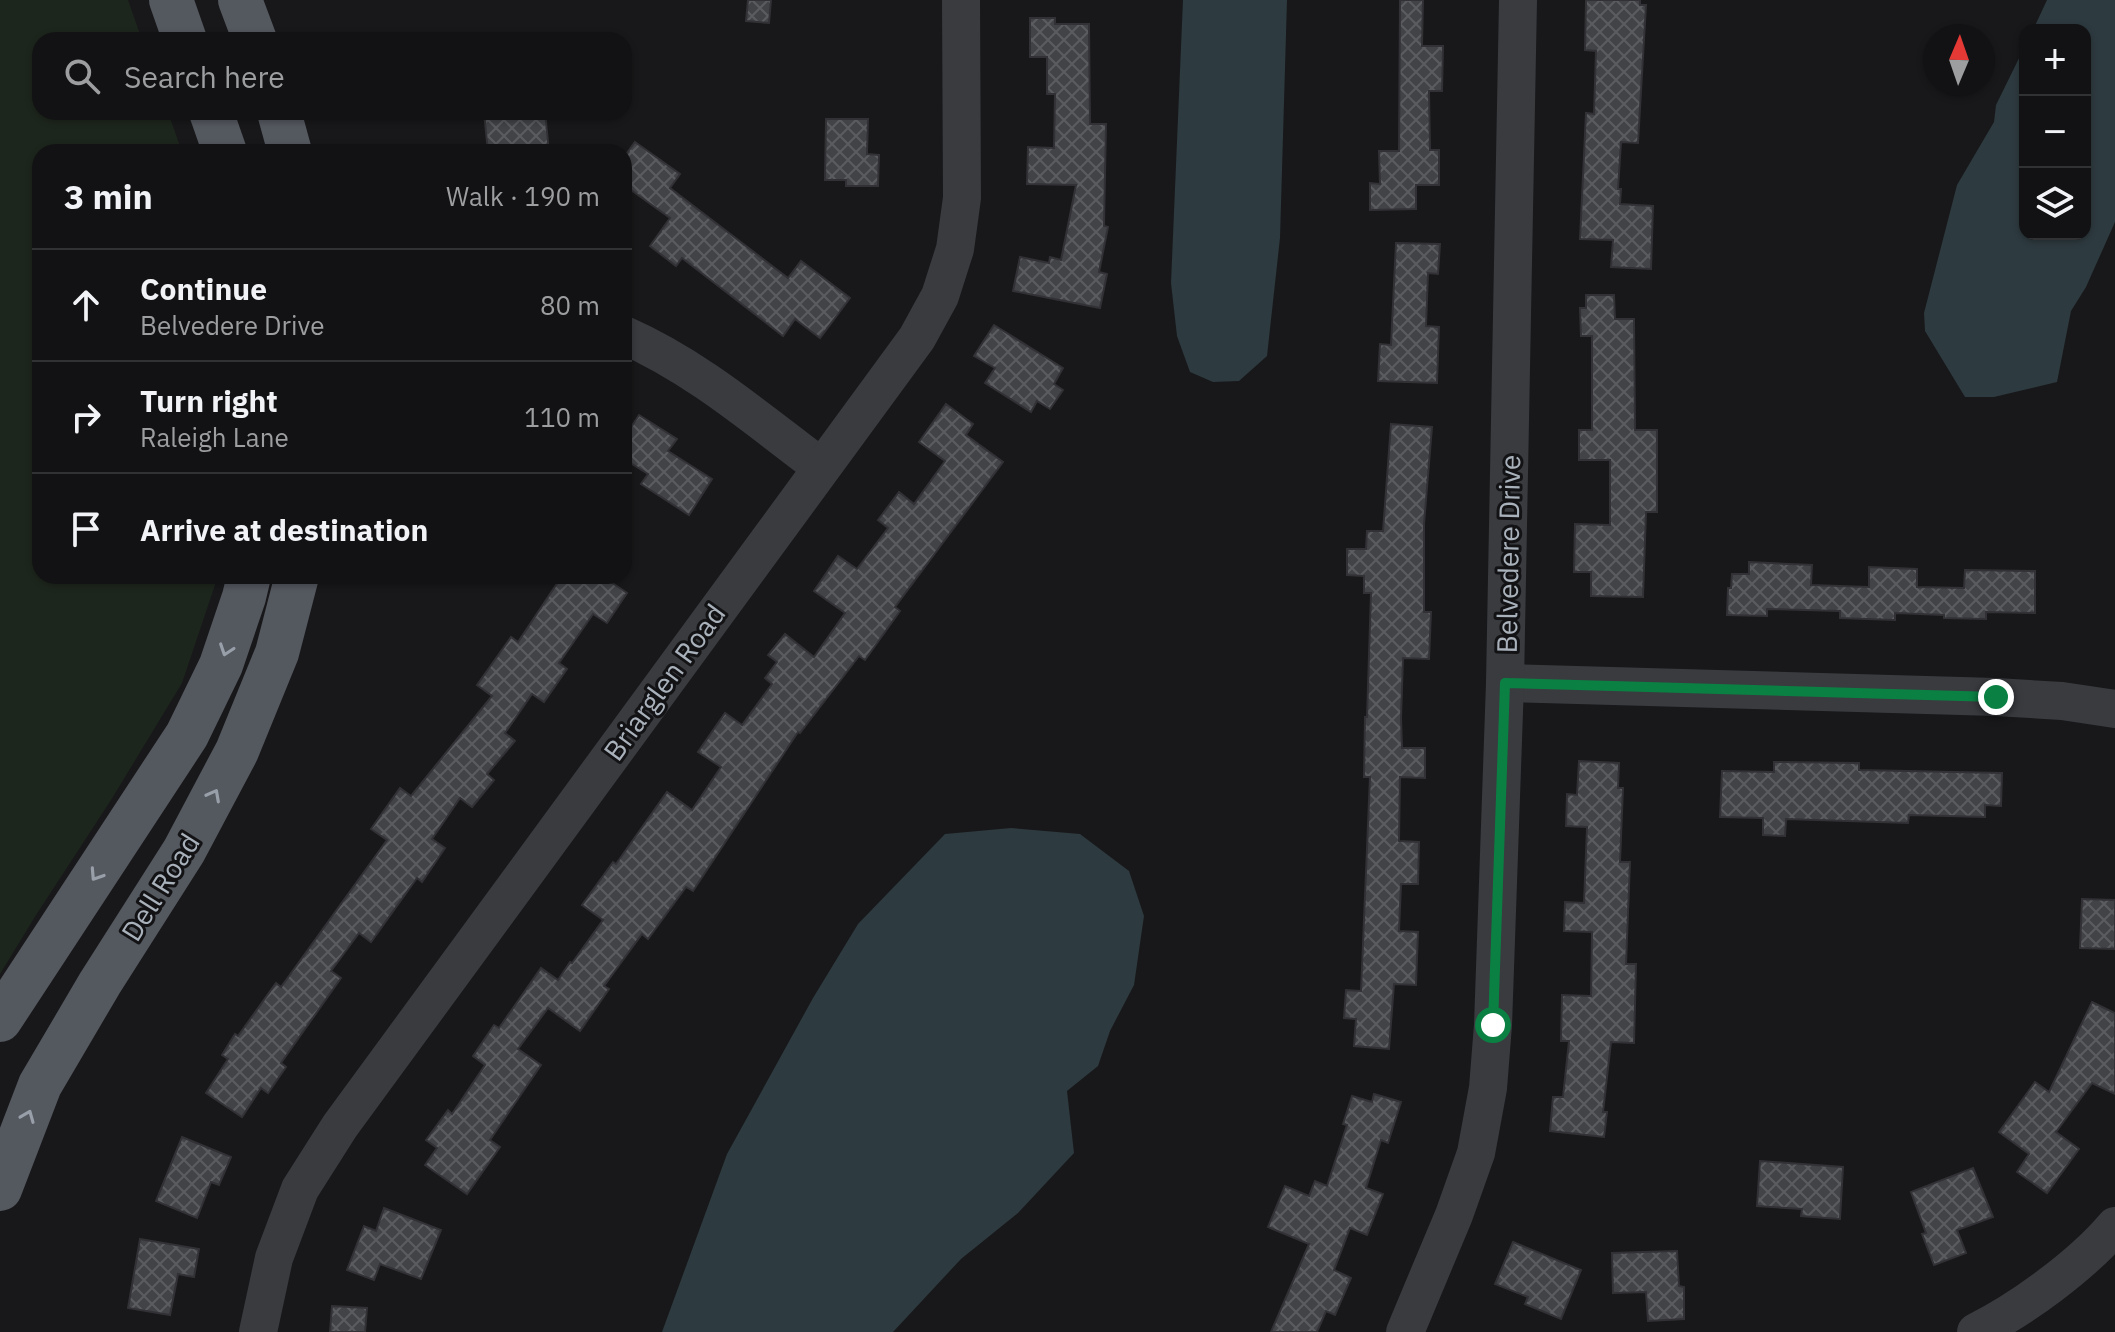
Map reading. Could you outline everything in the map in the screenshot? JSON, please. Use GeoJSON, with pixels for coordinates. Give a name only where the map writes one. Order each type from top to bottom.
{"type":"FeatureCollection","features":[{"type":"Feature","properties":{"kind":"main road"},"geometry":{"type":"LineString","coordinates":[[171,0],[182,32]]}},
{"type":"Feature","properties":{"kind":"main road"},"geometry":{"type":"LineString","coordinates":[[240,0],[252,32]]}},
{"type":"Feature","properties":{"kind":"main road"},"geometry":{"type":"LineString","coordinates":[[214,120],[222,144]]}},
{"type":"Feature","properties":{"kind":"main road"},"geometry":{"type":"LineString","coordinates":[[281,120],[288,144]]}},
{"type":"Feature","properties":{"kind":"main road"},"geometry":{"type":"LineString","coordinates":[[0,1020],[187,735],[221,665],[247,584]]}},
{"type":"Feature","properties":{"kind":"main road","name":"Dell Road"},"geometry":{"type":"LineString","coordinates":[[0,1189],[40,1085],[184,851],[237,751],[277,653],[295,584]]}},
{"type":"Feature","properties":{"kind":"street","name":"Briarglen Road"},"geometry":{"type":"LineString","coordinates":[[258,1332],[274,1258],[300,1189],[340,1126],[917,338],[940,296],[955,249],[962,198],[961,0]]}},
{"type":"Feature","properties":{"kind":"street","name":"Belvedere Drive"},"geometry":{"type":"LineString","coordinates":[[1405,1332],[1454,1215],[1471,1165],[1488,1088],[1505,683],[1518,0]]}},
{"type":"Feature","properties":{"kind":"street"},"geometry":{"type":"LineString","coordinates":[[632,339],[704,379],[821,467]]}},
{"type":"Feature","properties":{"kind":"street"},"geometry":{"type":"LineString","coordinates":[[1505,683],[1996,697],[2062,701],[2115,709]]}},
{"type":"Feature","properties":{"kind":"street"},"geometry":{"type":"LineString","coordinates":[[1976,1332],[2045,1290],[2115,1226]]}},
{"type":"Feature","properties":{"kind":"shaded area"},"geometry":{"type":"Polygon","coordinates":[[[0,0],[128,0],[139,32],[32,32],[32,120],[171,120],[179,144],[32,144],[32,584],[215,584],[182,683],[0,974],[0,0]]]}},
{"type":"Feature","properties":{"kind":"shaded area"},"geometry":{"type":"Polygon","coordinates":[[[1183,0],[1287,0],[1280,238],[1267,356],[1239,381],[1213,382],[1190,372],[1177,336],[1171,283],[1183,0]]]}},
{"type":"Feature","properties":{"kind":"shaded area"},"geometry":{"type":"Polygon","coordinates":[[[2047,0],[2115,0],[2115,222],[2086,287],[2071,311],[2057,382],[1994,397],[1965,397],[1925,331],[1924,313],[1957,185],[1994,122],[1996,105],[2019,58],[2019,240],[2091,240],[2091,24],[2036,24],[2047,0]]]}},
{"type":"Feature","properties":{"kind":"shaded area"},"geometry":{"type":"Polygon","coordinates":[[[1011,828],[1080,834],[1129,871],[1144,916],[1134,985],[1110,1031],[1098,1066],[1067,1091],[1074,1153],[1018,1213],[961,1259],[893,1332],[662,1332],[727,1154],[813,998],[858,924],[945,834],[1011,828]]]}},
{"type":"Feature","properties":{"kind":"building"},"geometry":{"type":"Polygon","coordinates":[[[748,0],[771,0],[769,23],[746,21],[748,0]]]}},
{"type":"Feature","properties":{"kind":"building"},"geometry":{"type":"Polygon","coordinates":[[[1400,0],[1423,0],[1422,46],[1443,46],[1442,91],[1429,91],[1430,150],[1439,150],[1439,185],[1416,185],[1416,209],[1370,210],[1370,183],[1380,184],[1379,151],[1399,151],[1400,0]]]}},
{"type":"Feature","properties":{"kind":"building"},"geometry":{"type":"Polygon","coordinates":[[[1586,0],[1640,0],[1640,5],[1646,5],[1638,143],[1621,142],[1618,189],[1621,189],[1620,204],[1653,206],[1651,269],[1611,267],[1613,240],[1580,239],[1586,113],[1594,114],[1596,51],[1585,50],[1586,0]]]}},
{"type":"Feature","properties":{"kind":"building"},"geometry":{"type":"Polygon","coordinates":[[[1030,18],[1055,18],[1055,24],[1089,24],[1090,124],[1106,124],[1104,226],[1108,227],[1099,272],[1107,274],[1100,308],[1013,291],[1020,257],[1049,263],[1050,257],[1061,260],[1076,185],[1027,184],[1028,147],[1054,148],[1055,94],[1047,94],[1047,57],[1030,57],[1030,18]]]}},
{"type":"Feature","properties":{"kind":"building"},"geometry":{"type":"Polygon","coordinates":[[[826,119],[868,119],[867,154],[879,155],[878,186],[846,186],[846,180],[825,180],[826,119]]]}},
{"type":"Feature","properties":{"kind":"building"},"geometry":{"type":"Polygon","coordinates":[[[485,120],[546,120],[548,144],[487,144],[485,120]]]}},
{"type":"Feature","properties":{"kind":"building"},"geometry":{"type":"Polygon","coordinates":[[[635,142],[680,174],[670,188],[788,278],[801,261],[850,298],[820,338],[795,319],[783,336],[682,258],[676,266],[650,246],[670,218],[632,191],[632,146],[635,142]]]}},
{"type":"Feature","properties":{"kind":"building"},"geometry":{"type":"Polygon","coordinates":[[[1396,243],[1440,244],[1438,274],[1428,273],[1426,326],[1439,327],[1437,383],[1378,381],[1380,344],[1391,345],[1396,243]]]}},
{"type":"Feature","properties":{"kind":"building"},"geometry":{"type":"Polygon","coordinates":[[[1586,295],[1614,295],[1615,319],[1634,319],[1635,430],[1657,430],[1657,512],[1646,512],[1643,597],[1591,596],[1591,572],[1574,572],[1575,524],[1610,525],[1610,460],[1579,460],[1579,430],[1592,430],[1592,336],[1581,336],[1580,308],[1586,308],[1586,295]]]}},
{"type":"Feature","properties":{"kind":"building"},"geometry":{"type":"Polygon","coordinates":[[[994,325],[1063,368],[1054,384],[1063,390],[1050,409],[1037,401],[1031,412],[985,383],[995,368],[974,356],[994,325]]]}},
{"type":"Feature","properties":{"kind":"building"},"geometry":{"type":"Polygon","coordinates":[[[946,404],[973,424],[966,435],[1003,462],[895,607],[900,611],[865,660],[859,656],[798,732],[693,891],[686,887],[648,939],[642,934],[604,986],[609,989],[580,1031],[548,1008],[518,1049],[541,1065],[490,1140],[500,1147],[467,1194],[425,1165],[437,1148],[426,1140],[448,1110],[452,1114],[485,1065],[473,1056],[494,1025],[499,1028],[541,968],[558,980],[572,963],[603,920],[582,905],[613,862],[616,864],[667,792],[692,810],[721,767],[698,752],[725,713],[742,725],[772,684],[765,678],[777,662],[768,655],[785,634],[814,657],[845,613],[814,591],[838,556],[857,569],[888,528],[878,520],[899,492],[914,504],[945,461],[919,442],[946,404]]]}},
{"type":"Feature","properties":{"kind":"building"},"geometry":{"type":"Polygon","coordinates":[[[639,415],[677,439],[668,451],[712,479],[689,515],[641,484],[648,474],[632,464],[632,426],[639,415]]]}},
{"type":"Feature","properties":{"kind":"building"},"geometry":{"type":"Polygon","coordinates":[[[1391,424],[1432,427],[1424,524],[1424,612],[1431,612],[1429,659],[1403,658],[1401,718],[1402,748],[1425,748],[1425,778],[1400,777],[1399,841],[1419,842],[1418,884],[1401,884],[1399,931],[1418,932],[1416,985],[1394,984],[1389,1049],[1354,1046],[1356,1019],[1344,1018],[1346,990],[1361,991],[1370,777],[1364,777],[1371,593],[1364,593],[1364,576],[1347,575],[1347,549],[1366,549],[1367,531],[1383,531],[1391,424]]]}},
{"type":"Feature","properties":{"kind":"building"},"geometry":{"type":"Polygon","coordinates":[[[1749,562],[1812,565],[1811,585],[1869,587],[1869,567],[1917,569],[1917,587],[1964,588],[1965,570],[2035,571],[2035,613],[1986,612],[1986,619],[1895,613],[1895,620],[1840,618],[1840,611],[1767,609],[1767,616],[1727,615],[1732,574],[1749,574],[1749,562]]]}},
{"type":"Feature","properties":{"kind":"building"},"geometry":{"type":"Polygon","coordinates":[[[557,584],[614,584],[627,593],[607,623],[593,614],[559,663],[567,669],[544,702],[532,694],[505,733],[515,741],[487,774],[494,780],[472,807],[460,798],[432,839],[445,848],[422,882],[417,878],[371,942],[359,933],[331,971],[341,978],[281,1063],[286,1067],[268,1093],[261,1088],[242,1117],[206,1093],[228,1059],[222,1055],[276,983],[281,987],[387,840],[371,829],[400,788],[411,796],[492,696],[477,685],[511,637],[518,642],[557,584]]]}},
{"type":"Feature","properties":{"kind":"building"},"geometry":{"type":"Polygon","coordinates":[[[1579,761],[1619,763],[1618,788],[1623,788],[1620,862],[1630,862],[1626,964],[1636,964],[1634,1043],[1611,1042],[1603,1112],[1607,1112],[1604,1137],[1550,1131],[1553,1097],[1563,1097],[1569,1041],[1561,1041],[1562,995],[1591,996],[1592,932],[1564,931],[1565,902],[1584,903],[1587,827],[1566,826],[1567,794],[1577,795],[1579,761]]]}},
{"type":"Feature","properties":{"kind":"building"},"geometry":{"type":"Polygon","coordinates":[[[1774,762],[1859,763],[1859,770],[2002,773],[2001,806],[1985,805],[1985,817],[1909,815],[1908,823],[1786,819],[1785,836],[1763,835],[1763,818],[1720,817],[1722,771],[1774,772],[1774,762]]]}},
{"type":"Feature","properties":{"kind":"building"},"geometry":{"type":"Polygon","coordinates":[[[2082,899],[2115,900],[2115,949],[2080,948],[2082,899]]]}},
{"type":"Feature","properties":{"kind":"building"},"geometry":{"type":"Polygon","coordinates":[[[2092,1002],[2115,1013],[2115,1094],[2092,1083],[2056,1132],[2079,1149],[2047,1193],[2017,1172],[2029,1154],[1999,1132],[2035,1082],[2049,1092],[2092,1002]]]}},
{"type":"Feature","properties":{"kind":"building"},"geometry":{"type":"Polygon","coordinates":[[[1374,1094],[1401,1102],[1388,1143],[1381,1140],[1366,1188],[1383,1194],[1367,1235],[1350,1228],[1334,1270],[1351,1278],[1335,1315],[1326,1311],[1317,1332],[1271,1332],[1309,1244],[1268,1227],[1285,1186],[1309,1196],[1315,1181],[1327,1186],[1347,1125],[1343,1124],[1352,1096],[1372,1102],[1374,1094]]]}},
{"type":"Feature","properties":{"kind":"building"},"geometry":{"type":"Polygon","coordinates":[[[182,1137],[231,1157],[219,1185],[211,1182],[197,1218],[156,1201],[182,1137]]]}},
{"type":"Feature","properties":{"kind":"building"},"geometry":{"type":"Polygon","coordinates":[[[1760,1161],[1843,1167],[1840,1219],[1801,1216],[1802,1209],[1757,1206],[1760,1161]]]}},
{"type":"Feature","properties":{"kind":"building"},"geometry":{"type":"Polygon","coordinates":[[[1973,1168],[1993,1217],[1957,1230],[1966,1253],[1934,1265],[1911,1192],[1973,1168]]]}},
{"type":"Feature","properties":{"kind":"building"},"geometry":{"type":"Polygon","coordinates":[[[384,1208],[441,1230],[421,1279],[380,1264],[374,1280],[347,1270],[364,1226],[376,1231],[384,1208]]]}},
{"type":"Feature","properties":{"kind":"building"},"geometry":{"type":"Polygon","coordinates":[[[140,1239],[199,1249],[194,1277],[178,1274],[170,1315],[128,1308],[140,1239]]]}},
{"type":"Feature","properties":{"kind":"building"},"geometry":{"type":"Polygon","coordinates":[[[1513,1242],[1581,1270],[1561,1319],[1525,1304],[1528,1297],[1495,1284],[1513,1242]]]}},
{"type":"Feature","properties":{"kind":"building"},"geometry":{"type":"Polygon","coordinates":[[[1677,1251],[1679,1286],[1684,1287],[1684,1319],[1648,1321],[1646,1292],[1613,1293],[1612,1253],[1677,1251]]]}},
{"type":"Feature","properties":{"kind":"building"},"geometry":{"type":"Polygon","coordinates":[[[332,1306],[367,1308],[365,1332],[330,1332],[332,1306]]]}},
{"type":"Feature","properties":{"kind":"route"},"geometry":{"type":"LineString","coordinates":[[1493,1025],[1505,683],[1996,697]]}}]}
